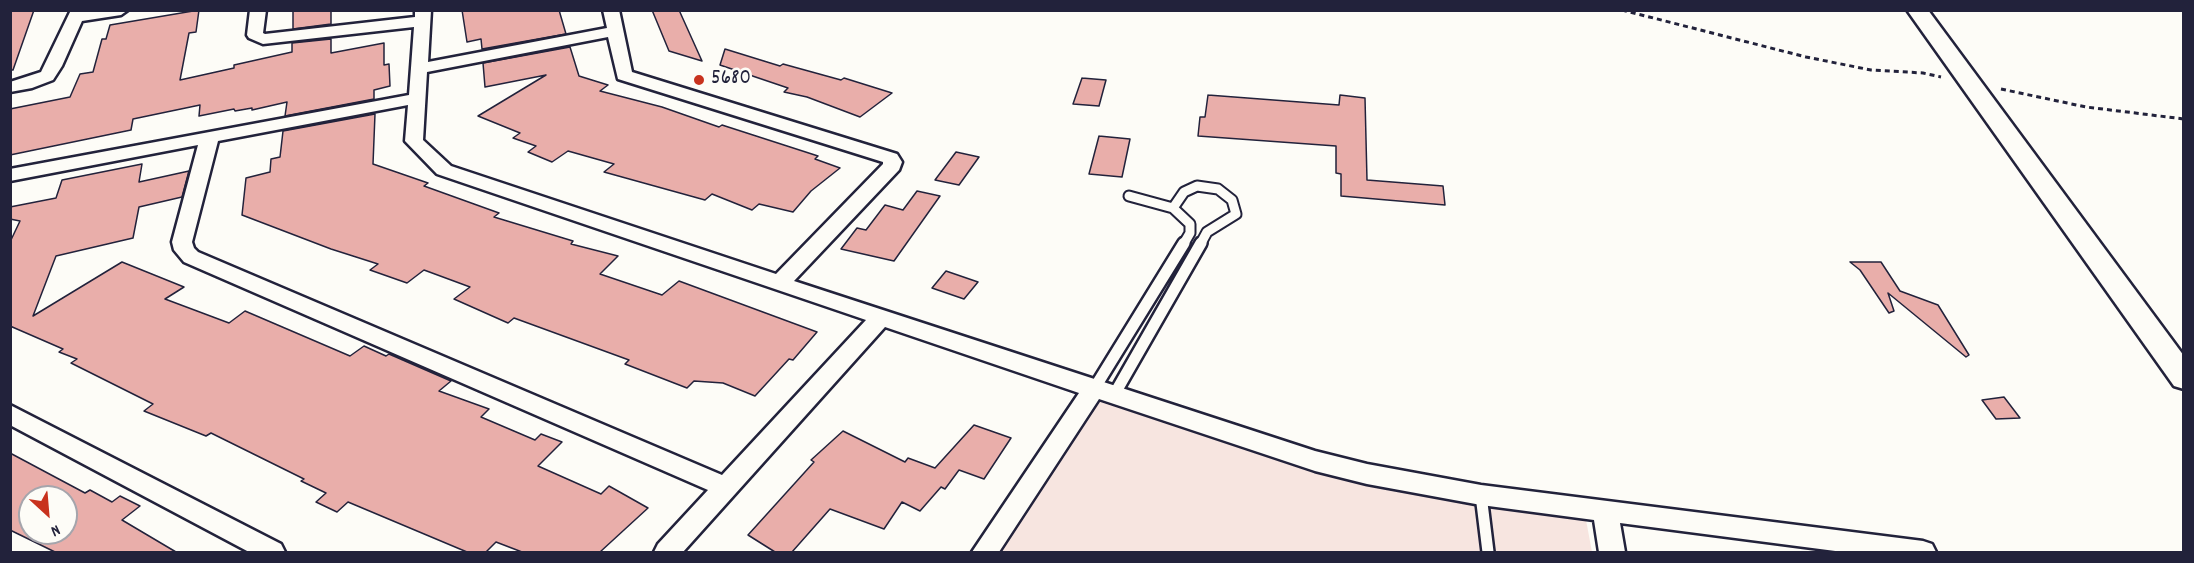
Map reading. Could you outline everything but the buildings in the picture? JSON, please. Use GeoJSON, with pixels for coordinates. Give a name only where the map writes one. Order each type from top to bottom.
{"type":"FeatureCollection","features":[{"type":"Feature","properties":{"kind":"street"},"geometry":{"type":"LineString","coordinates":[[10,87],[47,76],[54,66],[77,14],[121,10]]}},
{"type":"Feature","properties":{"kind":"street"},"geometry":{"type":"LineString","coordinates":[[258,10],[255,35],[263,39],[423,16],[414,141],[444,170],[1315,461],[1367,474],[1481,495],[1923,552]]}},
{"type":"Feature","properties":{"kind":"street"},"geometry":{"type":"LineString","coordinates":[[611,10],[624,75],[890,158],[893,162],[892,166],[780,283]]}},
{"type":"Feature","properties":{"kind":"street"},"geometry":{"type":"LineString","coordinates":[[1917,10],[1966,82],[2184,378]]}},
{"type":"Feature","properties":{"kind":"street"},"geometry":{"type":"LineString","coordinates":[[419,69],[616,31]]}},
{"type":"Feature","properties":{"kind":"street"},"geometry":{"type":"LineString","coordinates":[[10,175],[418,98]]}},
{"type":"Feature","properties":{"kind":"street"},"geometry":{"type":"LineString","coordinates":[[209,139],[182,242],[184,250],[191,256],[726,487]]}},
{"type":"Feature","properties":{"kind":"street"},"geometry":{"type":"LineString","coordinates":[[667,552],[881,317]]}},
{"type":"Feature","properties":{"kind":"street"},"geometry":{"type":"LineString","coordinates":[[985,552],[1104,392]]}},
{"type":"Feature","properties":{"kind":"street"},"geometry":{"type":"LineString","coordinates":[[10,414],[272,552]]}},
{"type":"Feature","properties":{"kind":"street"},"geometry":{"type":"LineString","coordinates":[[1605,512],[1612,552]]}},
{"type":"Feature","properties":{"kind":"lane"},"geometry":{"type":"LineString","coordinates":[[1104,392],[1208,232],[1236,214],[1232,200],[1218,189],[1197,186],[1184,192],[1173,208]]}},
{"type":"Feature","properties":{"kind":"lane"},"geometry":{"type":"LineString","coordinates":[[1104,392],[1190,232],[1190,224],[1173,208],[1129,196]]}},
{"type":"Feature","properties":{"kind":"lane"},"geometry":{"type":"LineString","coordinates":[[1481,495],[1488,552]]}},
{"type":"Feature","properties":{"kind":"path"},"geometry":{"type":"LineString","coordinates":[[1622,10],[1860,68],[1923,73],[2086,107],[2184,119]]}},
{"type":"Feature","properties":{"kind":"shaded area"},"geometry":{"type":"Polygon","coordinates":[[[1099,397],[1368,484],[1447,501],[1586,520],[1592,552],[996,552],[1099,397]]]}},
{"type":"Feature","properties":{"kind":"place","name":"5680"},"geometry":{"type":"Point","coordinates":[699,80]}}]}
